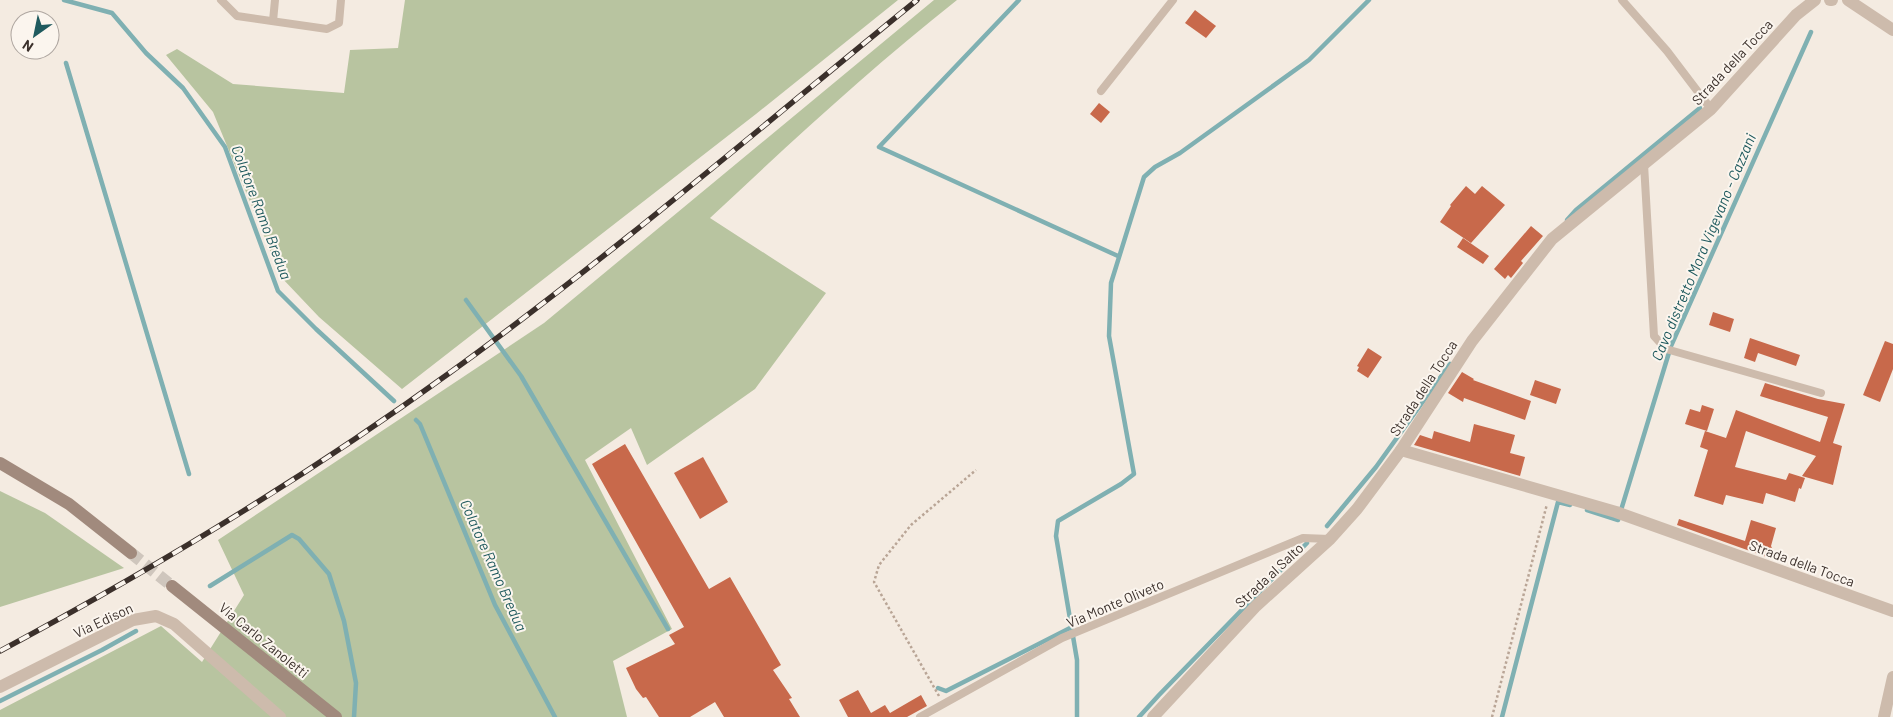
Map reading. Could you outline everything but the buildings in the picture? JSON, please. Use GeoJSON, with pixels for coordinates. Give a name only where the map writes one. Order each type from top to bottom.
{"type":"FeatureCollection","features":[{"type":"Feature","properties":{"kind":"main road"},"geometry":{"type":"LineString","coordinates":[[0,463],[69,504],[131,553]]}},
{"type":"Feature","properties":{"kind":"main road","name":"Via Carlo Zanoletti"},"geometry":{"type":"LineString","coordinates":[[172,586],[336,717]]}},
{"type":"Feature","properties":{"kind":"street","name":"Strada della Tocca"},"geometry":{"type":"LineString","coordinates":[[1815,0],[1796,15],[1711,109],[1552,239],[1472,342],[1401,450],[1621,513],[1893,611]]}},
{"type":"Feature","properties":{"kind":"street"},"geometry":{"type":"LineString","coordinates":[[1848,0],[1893,30]]}},
{"type":"Feature","properties":{"kind":"street","name":"Strada al Salto"},"geometry":{"type":"LineString","coordinates":[[1153,717],[1256,606],[1330,539],[1357,509],[1401,450]]}},
{"type":"Feature","properties":{"kind":"street","name":"Via Edison"},"geometry":{"type":"LineString","coordinates":[[0,687],[133,620],[156,616],[174,624],[280,717]]}},
{"type":"Feature","properties":{"kind":"street"},"geometry":{"type":"LineString","coordinates":[[1884,717],[1893,677]]}},
{"type":"Feature","properties":{"kind":"lane"},"geometry":{"type":"LineString","coordinates":[[221,0],[237,16],[327,29],[340,23],[342,0]]}},
{"type":"Feature","properties":{"kind":"lane"},"geometry":{"type":"LineString","coordinates":[[273,22],[275,0]]}},
{"type":"Feature","properties":{"kind":"lane"},"geometry":{"type":"LineString","coordinates":[[1101,91],[1173,0]]}},
{"type":"Feature","properties":{"kind":"lane"},"geometry":{"type":"LineString","coordinates":[[1622,0],[1667,51],[1711,109]]}},
{"type":"Feature","properties":{"kind":"lane"},"geometry":{"type":"LineString","coordinates":[[1644,164],[1654,336],[1666,349],[1821,393]]}},
{"type":"Feature","properties":{"kind":"lane","name":"Via Monte Oliveto"},"geometry":{"type":"LineString","coordinates":[[920,717],[1068,636],[1304,538],[1330,539]]}},
{"type":"Feature","properties":{"kind":"path"},"geometry":{"type":"LineString","coordinates":[[943,704],[874,582],[879,565],[911,525],[976,470]]}},
{"type":"Feature","properties":{"kind":"path"},"geometry":{"type":"LineString","coordinates":[[1492,717],[1550,492]]}},
{"type":"Feature","properties":{"kind":"green space"},"geometry":{"type":"Polygon","coordinates":[[[405,0],[898,0],[756,114],[402,389],[319,317],[281,277],[213,112],[166,55],[177,49],[233,84],[344,93],[350,50],[398,48],[405,0]]]}},
{"type":"Feature","properties":{"kind":"green space"},"geometry":{"type":"Polygon","coordinates":[[[934,0],[957,0],[862,79],[710,218],[826,293],[755,389],[647,465],[631,428],[585,460],[672,629],[613,661],[627,717],[0,717],[0,710],[161,626],[202,662],[244,595],[218,540],[544,323],[934,0]]]}},
{"type":"Feature","properties":{"kind":"green space"},"geometry":{"type":"Polygon","coordinates":[[[0,491],[45,513],[124,568],[0,607],[0,491]]]}},
{"type":"Feature","properties":{"kind":"waterway","name":"Colatore Ramo Bredua"},"geometry":{"type":"LineString","coordinates":[[64,0],[112,13],[146,53],[183,88],[225,147],[278,291],[394,401]]}},
{"type":"Feature","properties":{"kind":"waterway","name":"Cavo distretto Mora Vigevano - Cazzani"},"geometry":{"type":"LineString","coordinates":[[1019,0],[879,147],[1118,256]]}},
{"type":"Feature","properties":{"kind":"waterway","name":"Cavo distretto Mora Vigevano - Cazzani"},"geometry":{"type":"LineString","coordinates":[[1077,717],[1077,660],[1056,536],[1058,521],[1121,484],[1134,474],[1109,336],[1111,283],[1144,177],[1155,167],[1180,153],[1309,60],[1369,0]]}},
{"type":"Feature","properties":{"kind":"waterway","name":"Cavo distretto Mora Vigevano - Cazzani"},"geometry":{"type":"LineString","coordinates":[[1587,510],[1618,520],[1671,346],[1811,32]]}},
{"type":"Feature","properties":{"kind":"waterway"},"geometry":{"type":"LineString","coordinates":[[66,63],[189,474]]}},
{"type":"Feature","properties":{"kind":"waterway"},"geometry":{"type":"LineString","coordinates":[[1567,220],[1576,210],[1700,108]]}},
{"type":"Feature","properties":{"kind":"waterway"},"geometry":{"type":"LineString","coordinates":[[466,300],[521,376],[668,629]]}},
{"type":"Feature","properties":{"kind":"waterway"},"geometry":{"type":"LineString","coordinates":[[1327,526],[1376,467],[1450,364]]}},
{"type":"Feature","properties":{"kind":"waterway","name":"Colatore Ramo Bredua"},"geometry":{"type":"LineString","coordinates":[[416,420],[420,424],[495,605],[555,717]]}},
{"type":"Feature","properties":{"kind":"waterway","name":"Cavo distretto Mora Vigevano - Cazzani"},"geometry":{"type":"LineString","coordinates":[[1502,717],[1558,502],[1570,505]]}},
{"type":"Feature","properties":{"kind":"waterway"},"geometry":{"type":"LineString","coordinates":[[210,586],[292,535],[299,539],[329,574],[344,621],[356,683],[354,717]]}},
{"type":"Feature","properties":{"kind":"waterway","name":"Cavo distretto Mora Vigevano - Cazzani"},"geometry":{"type":"LineString","coordinates":[[1139,717],[1307,543]]}},
{"type":"Feature","properties":{"kind":"waterway","name":"Cavo distretto Mora Vigevano - Cazzani"},"geometry":{"type":"LineString","coordinates":[[938,688],[946,691],[1072,627]]}},
{"type":"Feature","properties":{"kind":"waterway"},"geometry":{"type":"LineString","coordinates":[[0,701],[136,631]]}},
{"type":"Feature","properties":{"kind":"tunnel"},"geometry":{"type":"LineString","coordinates":[[131,553],[172,586]]}},
{"type":"Feature","properties":{"kind":"railway"},"geometry":{"type":"LineString","coordinates":[[0,651],[115,587],[229,520],[340,449],[448,374],[508,330],[627,237],[917,0]]}}]}
